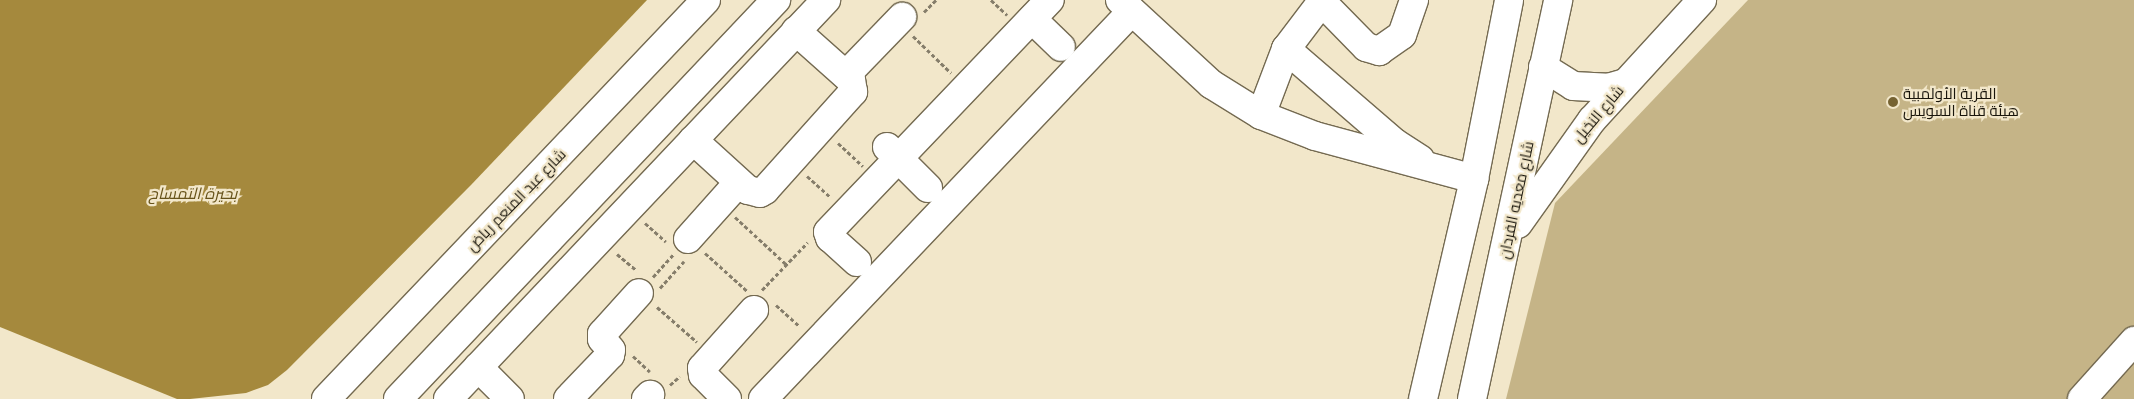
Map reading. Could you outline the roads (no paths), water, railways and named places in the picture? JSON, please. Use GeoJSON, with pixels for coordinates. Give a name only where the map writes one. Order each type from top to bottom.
{"type":"FeatureCollection","features":[{"type":"Feature","properties":{"kind":"main road","name":"شارع عبد المنعم رياض"},"geometry":{"type":"LineString","coordinates":[[326,399],[706,0]]}},
{"type":"Feature","properties":{"kind":"main road"},"geometry":{"type":"LineString","coordinates":[[398,399],[776,0]]}},
{"type":"Feature","properties":{"kind":"main road"},"geometry":{"type":"LineString","coordinates":[[448,399],[826,0]]}},
{"type":"Feature","properties":{"kind":"main road"},"geometry":{"type":"LineString","coordinates":[[1261,115],[1286,49],[1321,0],[1366,47],[1379,51],[1402,35],[1414,0]]}},
{"type":"Feature","properties":{"kind":"main road"},"geometry":{"type":"LineString","coordinates":[[1423,399],[1474,179],[1508,0]]}},
{"type":"Feature","properties":{"kind":"main road","name":"شارع معديه الفردان"},"geometry":{"type":"LineString","coordinates":[[1472,399],[1508,240],[1558,0]]}},
{"type":"Feature","properties":{"kind":"main road","name":"شارع النخيل"},"geometry":{"type":"LineString","coordinates":[[1508,240],[1562,158],[1625,83],[1702,0]]}},
{"type":"Feature","properties":{"kind":"main road"},"geometry":{"type":"LineString","coordinates":[[764,399],[1126,5],[1211,84],[1261,115],[1315,136],[1437,171],[1474,179]]}},
{"type":"Feature","properties":{"kind":"main road"},"geometry":{"type":"LineString","coordinates":[[857,262],[828,234],[1041,10],[1061,47]]}},
{"type":"Feature","properties":{"kind":"main road"},"geometry":{"type":"LineString","coordinates":[[846,75],[904,24]]}},
{"type":"Feature","properties":{"kind":"main road"},"geometry":{"type":"LineString","coordinates":[[693,140],[744,186],[760,193],[765,190],[853,92],[854,86],[846,75],[796,31]]}},
{"type":"Feature","properties":{"kind":"main road"},"geometry":{"type":"LineString","coordinates":[[1286,49],[1395,143],[1437,171]]}},
{"type":"Feature","properties":{"kind":"main road"},"geometry":{"type":"LineString","coordinates":[[1543,67],[1573,86],[1608,88],[1625,83]]}},
{"type":"Feature","properties":{"kind":"main road"},"geometry":{"type":"LineString","coordinates":[[898,159],[928,188]]}},
{"type":"Feature","properties":{"kind":"main road"},"geometry":{"type":"LineString","coordinates":[[687,245],[744,186]]}},
{"type":"Feature","properties":{"kind":"main road"},"geometry":{"type":"LineString","coordinates":[[568,399],[610,355],[611,350],[602,339],[602,334],[651,293]]}},
{"type":"Feature","properties":{"kind":"main road"},"geometry":{"type":"LineString","coordinates":[[727,399],[703,375],[702,368],[762,299]]}},
{"type":"Feature","properties":{"kind":"main road"},"geometry":{"type":"LineString","coordinates":[[2082,399],[2134,341]]}},
{"type":"Feature","properties":{"kind":"main road"},"geometry":{"type":"LineString","coordinates":[[478,367],[510,399]]}},
{"type":"Feature","properties":{"kind":"water","name":"بحيرة التمساح"},"geometry":{"type":"Polygon","coordinates":[[[0,0],[647,0],[471,185],[287,370],[268,385],[246,393],[177,399],[0,327],[0,0]]]}},
{"type":"Feature","properties":{"kind":"place","name":"القرية الأولمبية هيئة قناة السويس"},"geometry":{"type":"Point","coordinates":[1893,102]}}]}
